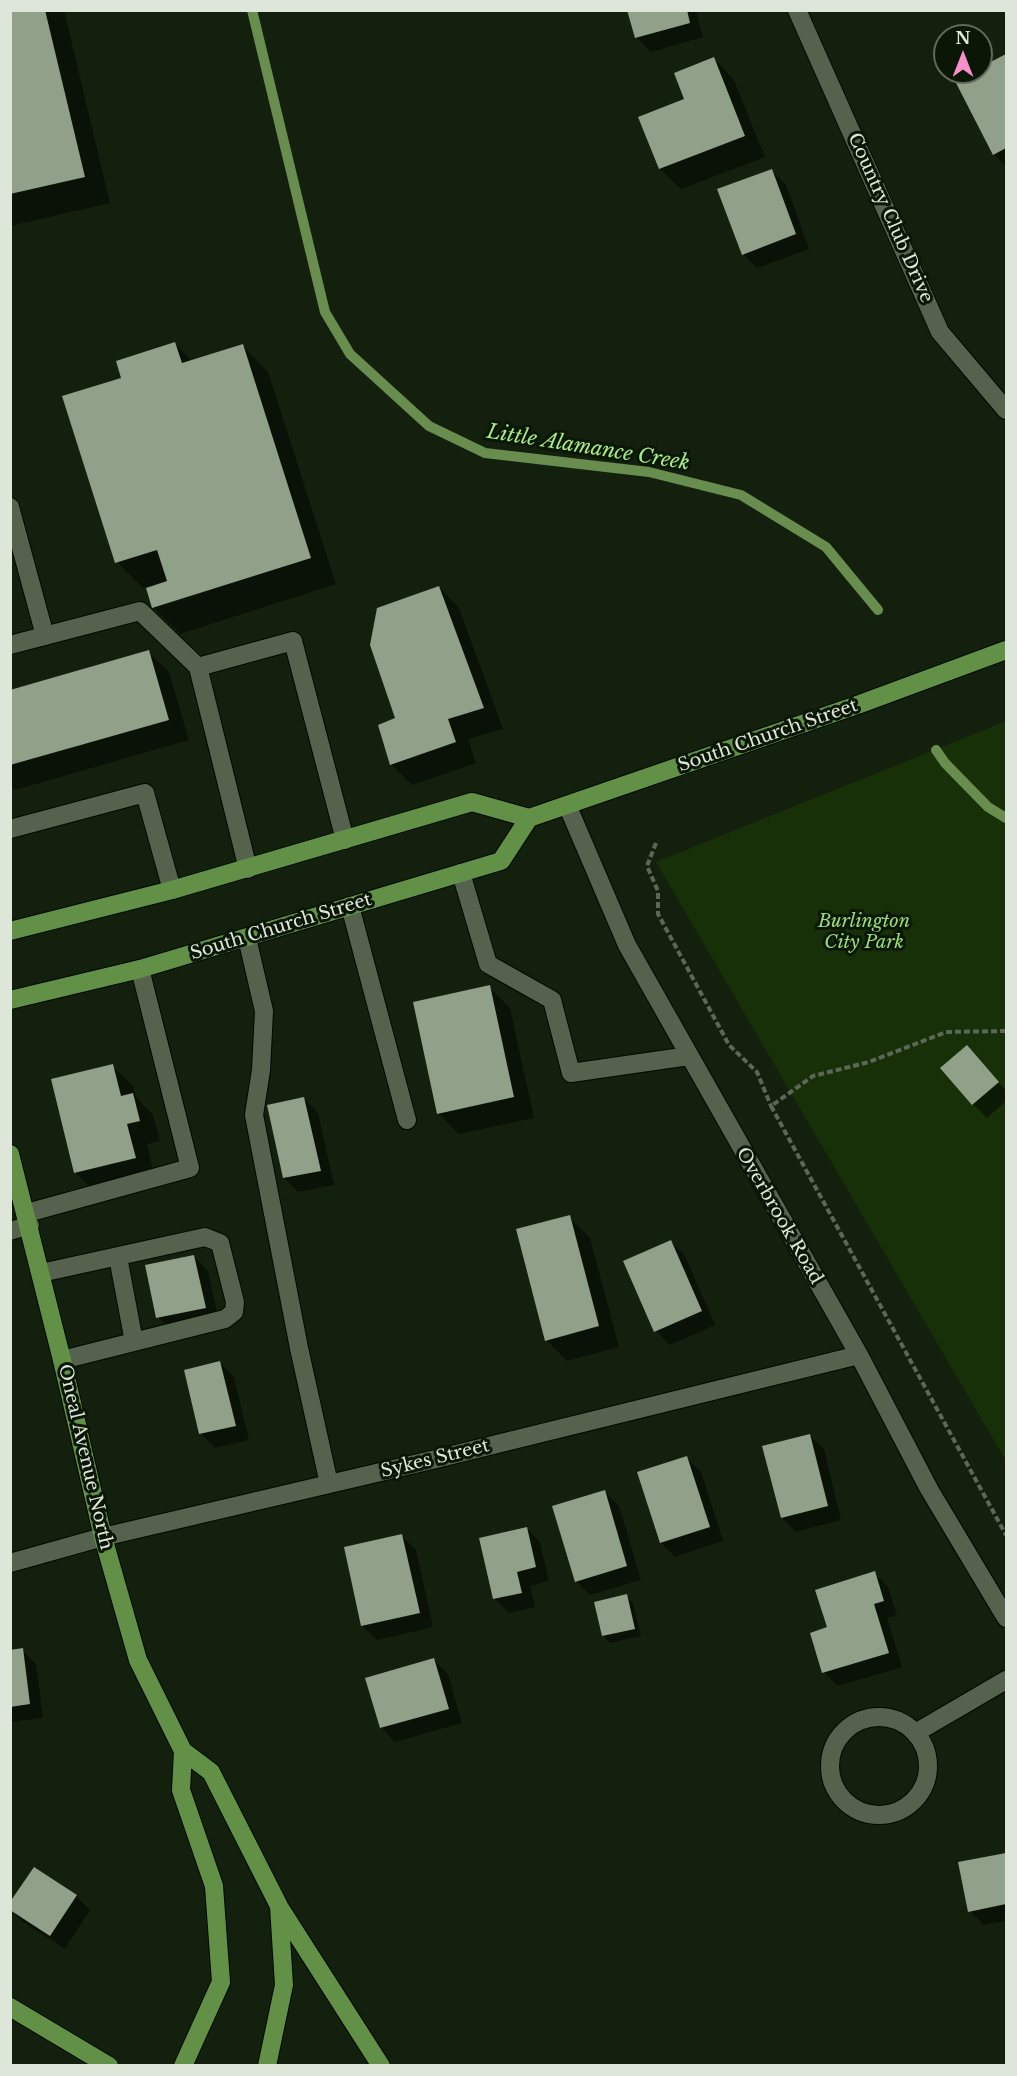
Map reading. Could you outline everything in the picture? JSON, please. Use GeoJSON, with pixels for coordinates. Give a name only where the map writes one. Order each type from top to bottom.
{"type":"FeatureCollection","features":[{"type":"Feature","properties":{"kind":"main road","name":"South Church Street"},"geometry":{"type":"LineString","coordinates":[[10,1000],[140,969],[501,861],[529,818],[568,807],[1006,650]]}},
{"type":"Feature","properties":{"kind":"main road"},"geometry":{"type":"LineString","coordinates":[[10,931],[248,869],[472,802],[529,818]]}},
{"type":"Feature","properties":{"kind":"main road","name":"Oneal Avenue North"},"geometry":{"type":"LineString","coordinates":[[10,1154],[28,1219],[103,1538],[138,1660],[183,1751],[211,1772],[279,1906],[284,1985],[267,2066]]}},
{"type":"Feature","properties":{"kind":"main road","name":"Oneal Avenue North"},"geometry":{"type":"LineString","coordinates":[[183,1751],[181,1790],[214,1886],[221,1982],[183,2066]]}},
{"type":"Feature","properties":{"kind":"main road"},"geometry":{"type":"LineString","coordinates":[[279,1906],[381,2066]]}},
{"type":"Feature","properties":{"kind":"main road"},"geometry":{"type":"LineString","coordinates":[[10,2007],[109,2066]]}},
{"type":"Feature","properties":{"kind":"street","name":"Country Club Drive"},"geometry":{"type":"LineString","coordinates":[[797,10],[940,332],[1006,410]]}},
{"type":"Feature","properties":{"kind":"street"},"geometry":{"type":"LineString","coordinates":[[10,507],[45,636]]}},
{"type":"Feature","properties":{"kind":"street"},"geometry":{"type":"LineString","coordinates":[[10,645],[140,611],[198,667],[248,869]]}},
{"type":"Feature","properties":{"kind":"street"},"geometry":{"type":"LineString","coordinates":[[198,667],[293,641],[345,840]]}},
{"type":"Feature","properties":{"kind":"street"},"geometry":{"type":"LineString","coordinates":[[10,829],[145,793],[172,890]]}},
{"type":"Feature","properties":{"kind":"street","name":"Overbrook Road"},"geometry":{"type":"LineString","coordinates":[[568,807],[627,945],[859,1355],[929,1489],[1006,1618]]}},
{"type":"Feature","properties":{"kind":"street"},"geometry":{"type":"LineString","coordinates":[[461,873],[488,964],[552,1000],[571,1073],[689,1056]]}},
{"type":"Feature","properties":{"kind":"street"},"geometry":{"type":"LineString","coordinates":[[350,906],[407,1120]]}},
{"type":"Feature","properties":{"kind":"street"},"geometry":{"type":"LineString","coordinates":[[247,938],[264,1011],[261,1070],[254,1115],[299,1348],[329,1484]]}},
{"type":"Feature","properties":{"kind":"street"},"geometry":{"type":"LineString","coordinates":[[10,1231],[28,1219],[190,1168],[140,969]]}},
{"type":"Feature","properties":{"kind":"street"},"geometry":{"type":"LineString","coordinates":[[41,1273],[205,1238],[212,1239],[220,1243],[235,1302],[234,1312],[225,1319],[62,1360]]}},
{"type":"Feature","properties":{"kind":"street"},"geometry":{"type":"LineString","coordinates":[[118,1257],[134,1342]]}},
{"type":"Feature","properties":{"kind":"street","name":"Sykes Street"},"geometry":{"type":"LineString","coordinates":[[11,1562],[859,1355]]}},
{"type":"Feature","properties":{"kind":"street"},"geometry":{"type":"LineString","coordinates":[[917,1732],[1006,1680]]}},
{"type":"Feature","properties":{"kind":"street"},"geometry":{"type":"LineString","coordinates":[[868,1718],[895,1719],[917,1732],[928,1756],[927,1782],[914,1803],[890,1815],[882,1815],[864,1814],[842,1800],[830,1777],[831,1751],[845,1730],[868,1718]]}},
{"type":"Feature","properties":{"kind":"path"},"geometry":{"type":"LineString","coordinates":[[656,843],[647,866],[658,891],[658,914],[729,1045],[757,1072],[771,1106],[1006,1535]]}},
{"type":"Feature","properties":{"kind":"path"},"geometry":{"type":"LineString","coordinates":[[771,1106],[813,1076],[869,1062],[946,1032],[1006,1030]]}},
{"type":"Feature","properties":{"kind":"green space","name":"Burlington City Park"},"geometry":{"type":"Polygon","coordinates":[[[1006,721],[1006,1461],[656,862],[1006,721]]]}},
{"type":"Feature","properties":{"kind":"building"},"geometry":{"type":"Polygon","coordinates":[[[10,10],[45,10],[85,177],[10,194],[10,10]]]}},
{"type":"Feature","properties":{"kind":"building"},"geometry":{"type":"Polygon","coordinates":[[[627,10],[687,10],[690,23],[635,38],[627,10]]]}},
{"type":"Feature","properties":{"kind":"building"},"geometry":{"type":"Polygon","coordinates":[[[1006,54],[1006,148],[993,155],[957,84],[993,84],[993,61],[1006,54]]]}},
{"type":"Feature","properties":{"kind":"building"},"geometry":{"type":"Polygon","coordinates":[[[714,57],[745,136],[659,169],[638,117],[684,99],[674,73],[714,57]]]}},
{"type":"Feature","properties":{"kind":"building"},"geometry":{"type":"Polygon","coordinates":[[[772,169],[796,234],[742,255],[717,189],[772,169]]]}},
{"type":"Feature","properties":{"kind":"building"},"geometry":{"type":"Polygon","coordinates":[[[175,342],[182,363],[243,344],[311,558],[152,608],[146,588],[167,581],[157,550],[115,563],[62,396],[121,378],[116,361],[175,342]]]}},
{"type":"Feature","properties":{"kind":"building"},"geometry":{"type":"Polygon","coordinates":[[[439,586],[484,708],[448,719],[456,742],[390,765],[378,725],[395,718],[370,645],[377,608],[439,586]]]}},
{"type":"Feature","properties":{"kind":"building"},"geometry":{"type":"Polygon","coordinates":[[[149,650],[169,720],[10,765],[10,690],[149,650]]]}},
{"type":"Feature","properties":{"kind":"building"},"geometry":{"type":"Polygon","coordinates":[[[490,985],[514,1097],[437,1114],[413,1002],[490,985]]]}},
{"type":"Feature","properties":{"kind":"building"},"geometry":{"type":"Polygon","coordinates":[[[967,1045],[999,1082],[972,1105],[940,1068],[967,1045]]]}},
{"type":"Feature","properties":{"kind":"building"},"geometry":{"type":"Polygon","coordinates":[[[113,1064],[121,1096],[133,1093],[140,1121],[127,1124],[136,1158],[74,1173],[51,1079],[113,1064]]]}},
{"type":"Feature","properties":{"kind":"building"},"geometry":{"type":"Polygon","coordinates":[[[304,1097],[321,1171],[283,1178],[267,1105],[304,1097]]]}},
{"type":"Feature","properties":{"kind":"building"},"geometry":{"type":"Polygon","coordinates":[[[570,1215],[599,1326],[545,1341],[516,1229],[570,1215]]]}},
{"type":"Feature","properties":{"kind":"building"},"geometry":{"type":"Polygon","coordinates":[[[671,1240],[702,1311],[654,1332],[623,1261],[671,1240]]]}},
{"type":"Feature","properties":{"kind":"building"},"geometry":{"type":"Polygon","coordinates":[[[194,1255],[206,1308],[156,1318],[145,1265],[194,1255]]]}},
{"type":"Feature","properties":{"kind":"building"},"geometry":{"type":"Polygon","coordinates":[[[220,1361],[236,1426],[199,1434],[184,1370],[220,1361]]]}},
{"type":"Feature","properties":{"kind":"building"},"geometry":{"type":"Polygon","coordinates":[[[810,1434],[828,1506],[781,1518],[762,1446],[810,1434]]]}},
{"type":"Feature","properties":{"kind":"building"},"geometry":{"type":"Polygon","coordinates":[[[687,1456],[710,1527],[660,1543],[637,1472],[687,1456]]]}},
{"type":"Feature","properties":{"kind":"building"},"geometry":{"type":"Polygon","coordinates":[[[605,1490],[627,1566],[575,1582],[552,1506],[605,1490]]]}},
{"type":"Feature","properties":{"kind":"building"},"geometry":{"type":"Polygon","coordinates":[[[527,1527],[536,1567],[517,1572],[522,1593],[493,1599],[479,1538],[527,1527]]]}},
{"type":"Feature","properties":{"kind":"building"},"geometry":{"type":"Polygon","coordinates":[[[402,1534],[420,1613],[361,1626],[344,1547],[402,1534]]]}},
{"type":"Feature","properties":{"kind":"building"},"geometry":{"type":"Polygon","coordinates":[[[875,1571],[884,1601],[874,1604],[889,1653],[822,1673],[810,1633],[827,1627],[815,1590],[875,1571]]]}},
{"type":"Feature","properties":{"kind":"building"},"geometry":{"type":"Polygon","coordinates":[[[627,1594],[635,1629],[602,1636],[594,1602],[627,1594]]]}},
{"type":"Feature","properties":{"kind":"building"},"geometry":{"type":"Polygon","coordinates":[[[23,1648],[30,1704],[10,1707],[10,1650],[23,1648]]]}},
{"type":"Feature","properties":{"kind":"building"},"geometry":{"type":"Polygon","coordinates":[[[434,1658],[449,1709],[380,1728],[365,1678],[434,1658]]]}},
{"type":"Feature","properties":{"kind":"building"},"geometry":{"type":"Polygon","coordinates":[[[1006,1853],[1006,1904],[968,1912],[958,1862],[1006,1853]]]}},
{"type":"Feature","properties":{"kind":"building"},"geometry":{"type":"Polygon","coordinates":[[[34,1867],[77,1895],[50,1936],[10,1910],[10,1902],[34,1867]]]}},
{"type":"Feature","properties":{"kind":"waterway","name":"Little Alamance Creek"},"geometry":{"type":"LineString","coordinates":[[252,10],[325,312],[350,354],[429,426],[485,453],[649,472],[741,495],[826,547],[878,610]]}},
{"type":"Feature","properties":{"kind":"waterway","name":"Little Alamance Creek"},"geometry":{"type":"LineString","coordinates":[[936,750],[945,763],[988,807],[1006,818]]}}]}
